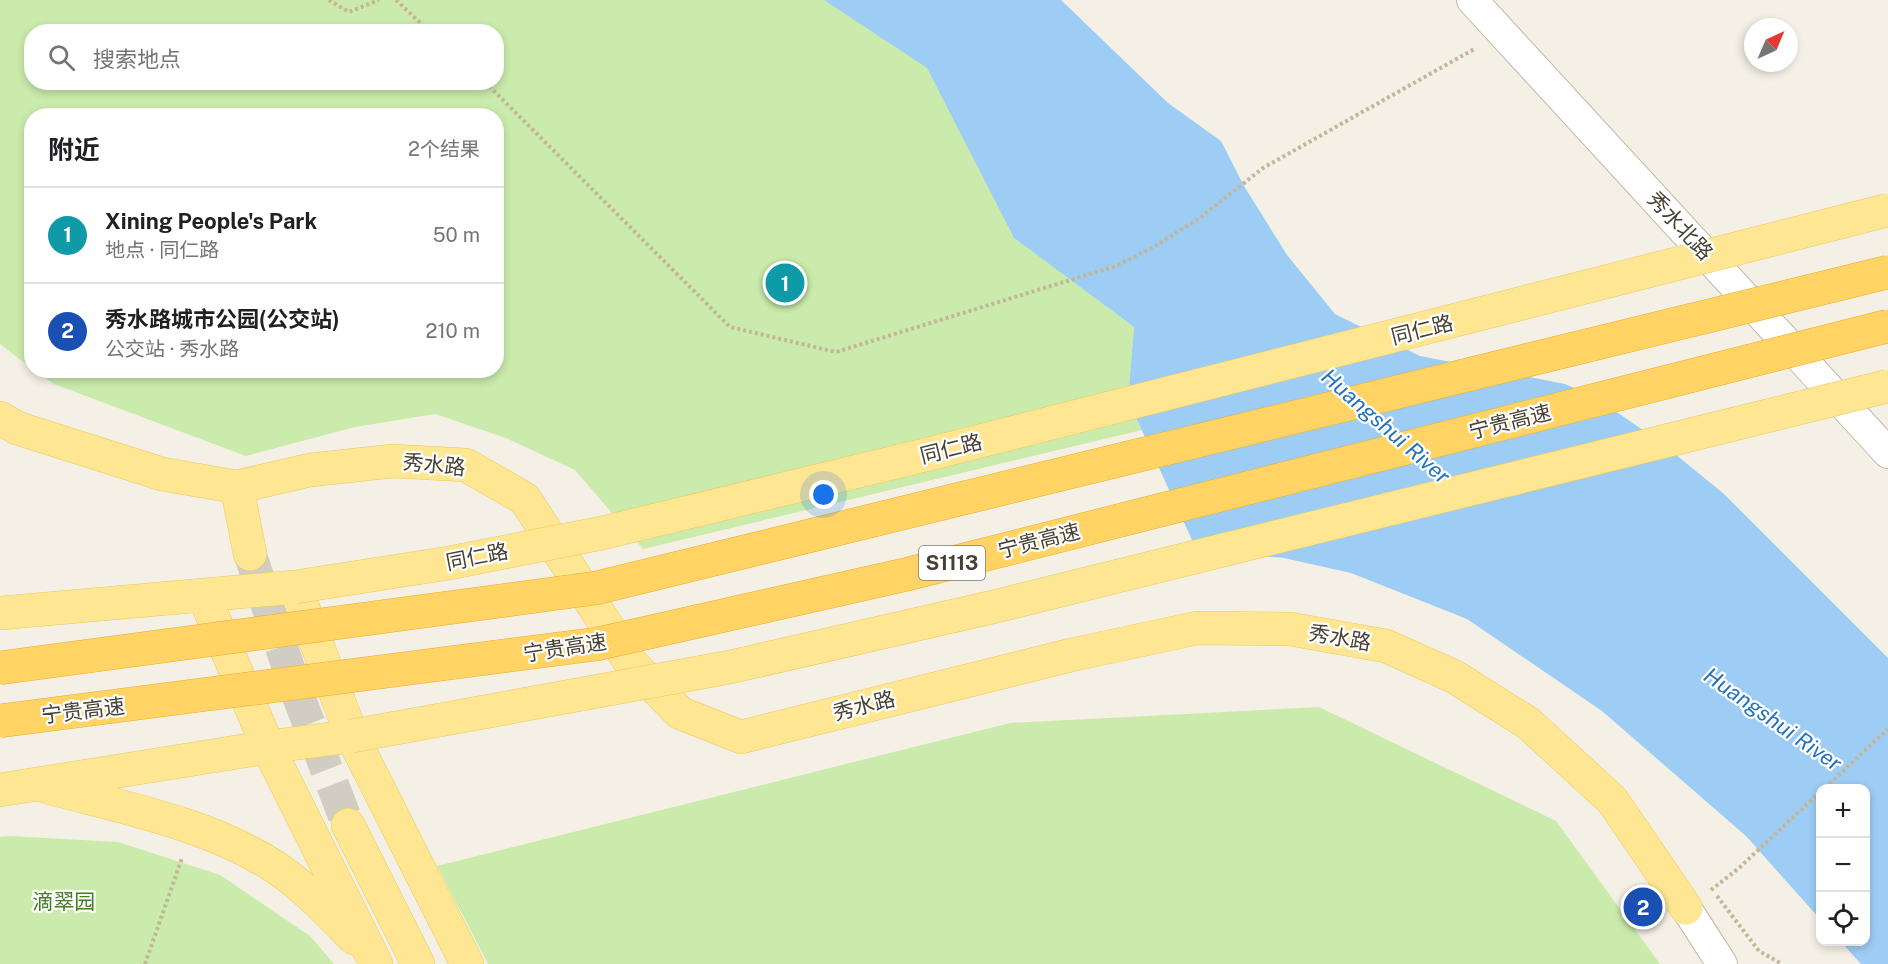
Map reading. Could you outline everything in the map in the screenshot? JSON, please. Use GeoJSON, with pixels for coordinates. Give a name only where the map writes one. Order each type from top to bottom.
{"type":"FeatureCollection","features":[{"type":"Feature","properties":{"kind":"highway"},"geometry":{"type":"LineString","coordinates":[[0,668],[596,588],[1888,272]]}},
{"type":"Feature","properties":{"kind":"highway","name":"宁贵高速"},"geometry":{"type":"LineString","coordinates":[[0,721],[597,644],[908,574],[1888,326]]}},
{"type":"Feature","properties":{"kind":"main road","name":"同仁路"},"geometry":{"type":"LineString","coordinates":[[0,613],[295,587],[449,563],[602,533],[941,451],[1785,239],[1888,210]]}},
{"type":"Feature","properties":{"kind":"main road"},"geometry":{"type":"LineString","coordinates":[[0,790],[268,747],[352,736],[730,667],[939,620],[1557,470],[1888,386]]}},
{"type":"Feature","properties":{"kind":"main road","name":"秀水路"},"geometry":{"type":"LineString","coordinates":[[0,418],[17,428],[162,474],[237,487],[310,470],[393,461],[466,465],[525,498],[630,662],[680,713],[741,737],[1059,658],[1197,628],[1290,629],[1386,646],[1455,678],[1528,723],[1612,800],[1699,899]]}},
{"type":"Feature","properties":{"kind":"main road"},"geometry":{"type":"LineString","coordinates":[[237,487],[250,554]]}},
{"type":"Feature","properties":{"kind":"main road"},"geometry":{"type":"LineString","coordinates":[[295,587],[352,736],[466,964]]}},
{"type":"Feature","properties":{"kind":"main road"},"geometry":{"type":"LineString","coordinates":[[204,596],[268,747],[374,960]]}},
{"type":"Feature","properties":{"kind":"main road"},"geometry":{"type":"LineString","coordinates":[[40,785],[193,828],[275,867],[308,893],[374,960]]}},
{"type":"Feature","properties":{"kind":"main road"},"geometry":{"type":"LineString","coordinates":[[348,825],[418,964]]}},
{"type":"Feature","properties":{"kind":"street","name":"秀水北路"},"geometry":{"type":"LineString","coordinates":[[1472,0],[1888,453]]}},
{"type":"Feature","properties":{"kind":"street","name":"秀水路"},"geometry":{"type":"LineString","coordinates":[[1699,899],[1722,964]]}},
{"type":"Feature","properties":{"kind":"path"},"geometry":{"type":"LineString","coordinates":[[328,0],[349,12],[379,0]]}},
{"type":"Feature","properties":{"kind":"path"},"geometry":{"type":"LineString","coordinates":[[396,0],[422,24]]}},
{"type":"Feature","properties":{"kind":"path"},"geometry":{"type":"LineString","coordinates":[[493,90],[730,327],[836,352],[1116,266],[1159,244],[1201,217],[1263,168],[1503,33]]}},
{"type":"Feature","properties":{"kind":"path"},"geometry":{"type":"LineString","coordinates":[[1829,784],[1888,729]]}},
{"type":"Feature","properties":{"kind":"path"},"geometry":{"type":"LineString","coordinates":[[1739,868],[1816,797]]}},
{"type":"Feature","properties":{"kind":"path"},"geometry":{"type":"LineString","coordinates":[[146,964],[193,828]]}},
{"type":"Feature","properties":{"kind":"path"},"geometry":{"type":"LineString","coordinates":[[1699,899],[1759,951],[1782,964]]}},
{"type":"Feature","properties":{"kind":"green space"},"geometry":{"type":"Polygon","coordinates":[[[0,0],[824,0],[928,68],[1014,238],[1134,327],[1128,400],[1142,430],[643,549],[575,470],[506,438],[435,414],[355,427],[246,456],[54,384],[45,378],[504,378],[504,108],[24,108],[24,363],[0,344],[0,0]]]}},
{"type":"Feature","properties":{"kind":"green space"},"geometry":{"type":"Polygon","coordinates":[[[1319,707],[1556,821],[1660,964],[488,964],[437,866],[1010,723],[1319,707]]]}},
{"type":"Feature","properties":{"kind":"green space","name":"滴翠园"},"geometry":{"type":"Polygon","coordinates":[[[0,837],[118,842],[220,875],[310,936],[334,964],[0,964],[0,837]]]}},
{"type":"Feature","properties":{"kind":"water","name":"Huangshui River"},"geometry":{"type":"Polygon","coordinates":[[[824,0],[1061,0],[1168,103],[1221,141],[1244,186],[1287,255],[1335,314],[1420,356],[1565,384],[1593,396],[1659,441],[1724,494],[1888,658],[1888,964],[1861,964],[1845,946],[1870,946],[1870,784],[1816,784],[1816,915],[1746,836],[1602,711],[1467,619],[1351,573],[1284,558],[1197,551],[1128,400],[1134,327],[1014,238],[927,68],[824,0]]]}},
{"type":"Feature","properties":{"kind":"tunnel"},"geometry":{"type":"LineString","coordinates":[[250,554],[296,690],[348,825]]}},
{"type":"Feature","properties":{"kind":"place","name":"Xining People's Park"},"geometry":{"type":"Point","coordinates":[785,283]}},
{"type":"Feature","properties":{"kind":"place","name":"秀水路城市公园(公交站)"},"geometry":{"type":"Point","coordinates":[1643,907]}}]}
